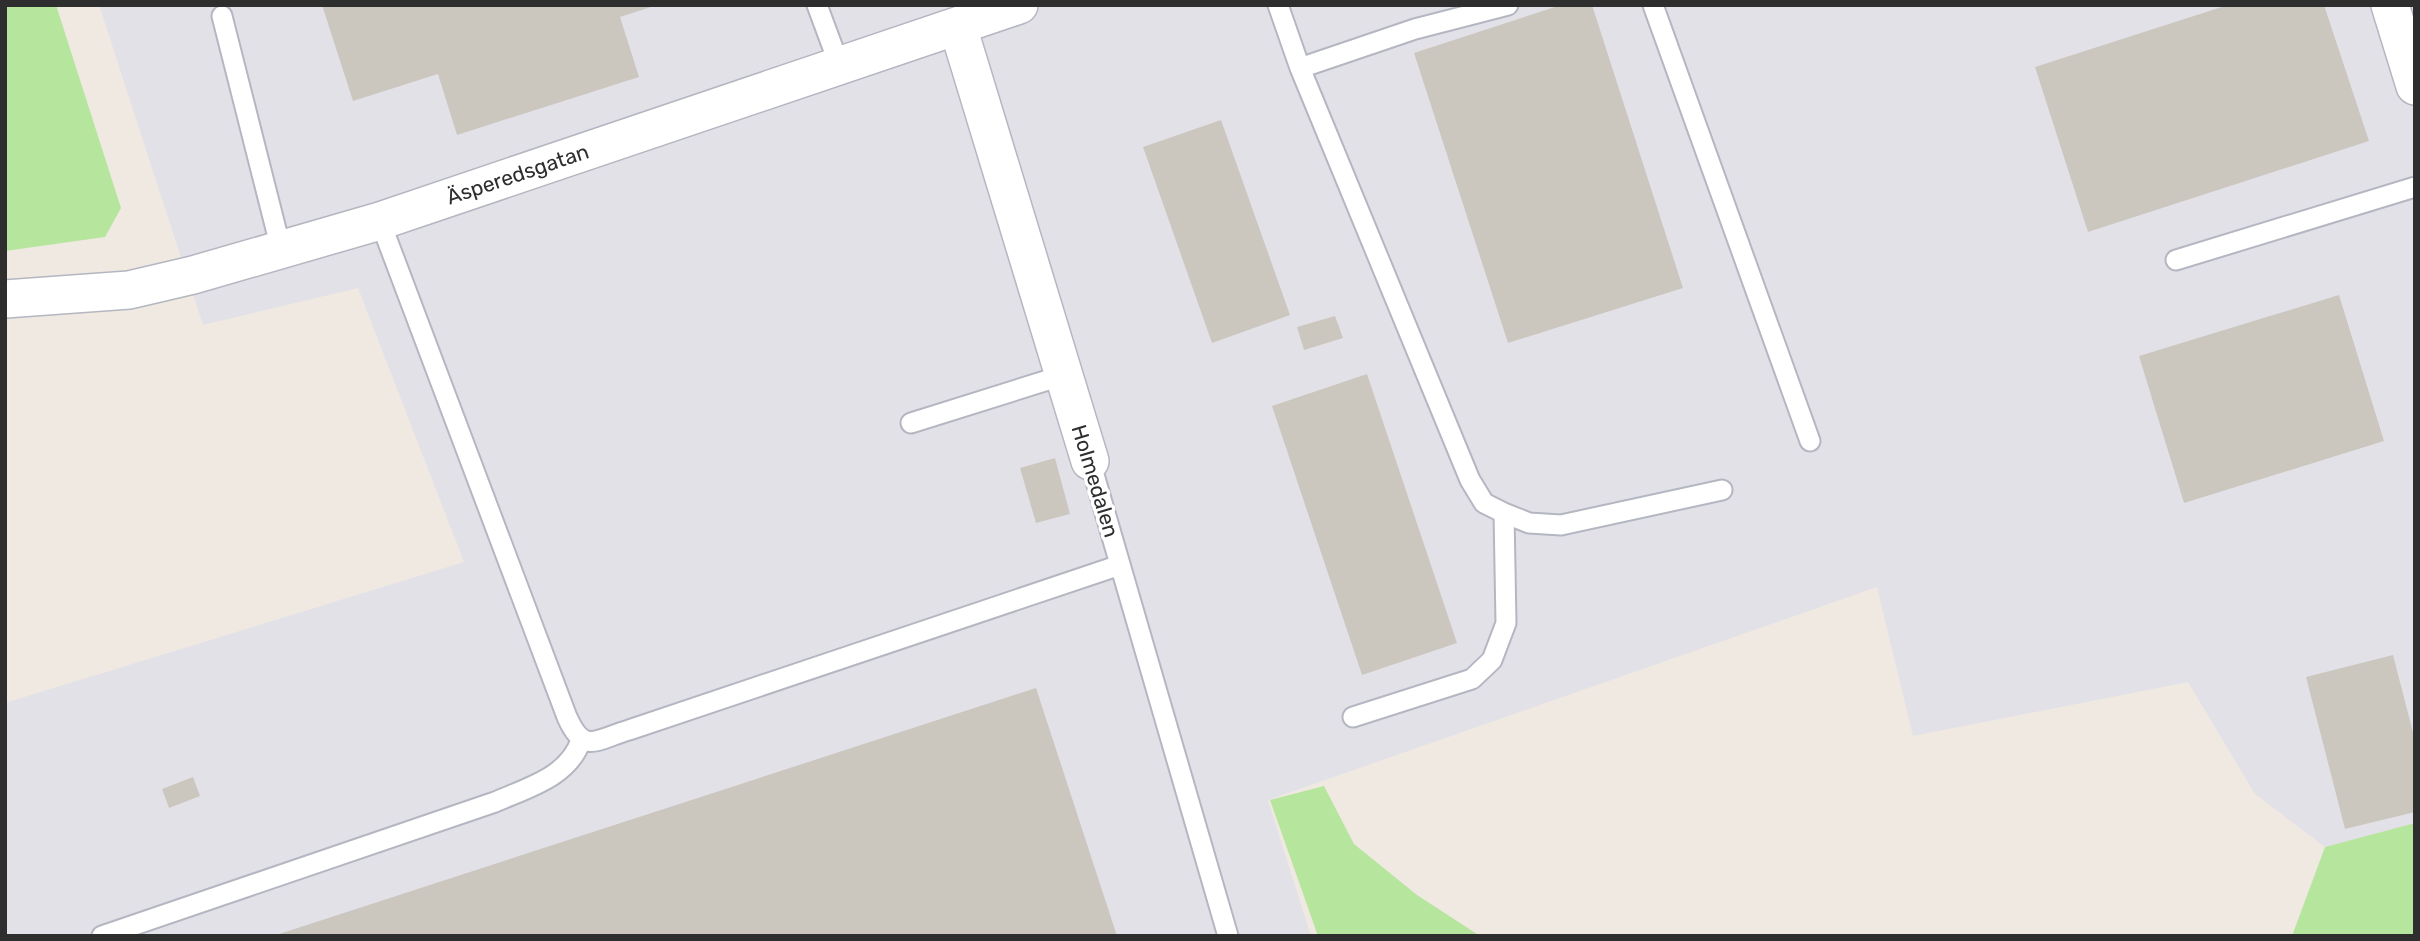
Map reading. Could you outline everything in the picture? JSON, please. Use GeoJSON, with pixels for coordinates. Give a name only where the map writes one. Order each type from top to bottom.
{"type":"FeatureCollection","features":[{"type":"Feature","properties":{"kind":"street","name":"Äsperedsgatan"},"geometry":{"type":"LineString","coordinates":[[5,299],[129,290],[281,249],[380,220],[1019,5]]}},
{"type":"Feature","properties":{"kind":"street"},"geometry":{"type":"LineString","coordinates":[[2390,5],[2412,70]]}},
{"type":"Feature","properties":{"kind":"street","name":"Holmedalen"},"geometry":{"type":"LineString","coordinates":[[958,27],[1090,461]]}},
{"type":"Feature","properties":{"kind":"lane"},"geometry":{"type":"LineString","coordinates":[[817,5],[839,67]]}},
{"type":"Feature","properties":{"kind":"lane"},"geometry":{"type":"LineString","coordinates":[[1278,5],[1300,68],[1469,480],[1483,503],[1529,523],[1561,525],[1723,489]]}},
{"type":"Feature","properties":{"kind":"lane"},"geometry":{"type":"LineString","coordinates":[[1300,68],[1415,29],[1508,5]]}},
{"type":"Feature","properties":{"kind":"lane"},"geometry":{"type":"LineString","coordinates":[[1653,5],[1810,441]]}},
{"type":"Feature","properties":{"kind":"lane"},"geometry":{"type":"LineString","coordinates":[[222,16],[281,249]]}},
{"type":"Feature","properties":{"kind":"lane"},"geometry":{"type":"LineString","coordinates":[[2176,260],[2415,187]]}},
{"type":"Feature","properties":{"kind":"lane"},"geometry":{"type":"LineString","coordinates":[[380,220],[576,738],[588,742],[629,730],[1120,565]]}},
{"type":"Feature","properties":{"kind":"lane"},"geometry":{"type":"LineString","coordinates":[[911,424],[1064,375]]}},
{"type":"Feature","properties":{"kind":"lane","name":"Holmedalen"},"geometry":{"type":"LineString","coordinates":[[1090,461],[1228,936]]}},
{"type":"Feature","properties":{"kind":"lane"},"geometry":{"type":"LineString","coordinates":[[1353,718],[1472,679],[1492,660],[1506,623],[1504,513]]}},
{"type":"Feature","properties":{"kind":"lane"},"geometry":{"type":"LineString","coordinates":[[102,936],[495,802],[554,776],[578,750],[581,740]]}},
{"type":"Feature","properties":{"kind":"shaded area"},"geometry":{"type":"Polygon","coordinates":[[[99,5],[2415,5],[2415,823],[2325,847],[2255,794],[2188,682],[1913,736],[1877,587],[1268,800],[1311,936],[5,936],[5,703],[464,562],[358,288],[203,325],[99,5]]]}},
{"type":"Feature","properties":{"kind":"green space"},"geometry":{"type":"Polygon","coordinates":[[[5,5],[56,5],[121,208],[105,237],[5,251],[5,5]]]}},
{"type":"Feature","properties":{"kind":"green space"},"geometry":{"type":"Polygon","coordinates":[[[1324,786],[1354,844],[1417,895],[1480,936],[1318,936],[1270,800],[1324,786]]]}},
{"type":"Feature","properties":{"kind":"green space"},"geometry":{"type":"Polygon","coordinates":[[[2415,823],[2415,936],[2292,936],[2325,847],[2415,823]]]}},
{"type":"Feature","properties":{"kind":"building"},"geometry":{"type":"Polygon","coordinates":[[[322,5],[654,6],[620,17],[639,77],[457,135],[438,74],[353,101],[322,5]]]}},
{"type":"Feature","properties":{"kind":"building"},"geometry":{"type":"Polygon","coordinates":[[[1561,5],[1592,5],[1683,288],[1508,343],[1414,53],[1561,5]]]}},
{"type":"Feature","properties":{"kind":"building"},"geometry":{"type":"Polygon","coordinates":[[[2228,5],[2324,5],[2369,141],[2088,232],[2035,67],[2228,5]]]}},
{"type":"Feature","properties":{"kind":"building"},"geometry":{"type":"Polygon","coordinates":[[[1221,120],[1290,315],[1212,343],[1143,147],[1221,120]]]}},
{"type":"Feature","properties":{"kind":"building"},"geometry":{"type":"Polygon","coordinates":[[[2339,295],[2384,441],[2184,503],[2139,356],[2339,295]]]}},
{"type":"Feature","properties":{"kind":"building"},"geometry":{"type":"Polygon","coordinates":[[[1335,316],[1343,338],[1304,350],[1297,327],[1335,316]]]}},
{"type":"Feature","properties":{"kind":"building"},"geometry":{"type":"Polygon","coordinates":[[[1367,374],[1457,643],[1362,675],[1272,406],[1367,374]]]}},
{"type":"Feature","properties":{"kind":"building"},"geometry":{"type":"Polygon","coordinates":[[[1055,458],[1070,514],[1036,523],[1020,468],[1055,458]]]}},
{"type":"Feature","properties":{"kind":"building"},"geometry":{"type":"Polygon","coordinates":[[[2393,655],[2415,740],[2415,812],[2345,829],[2306,677],[2393,655]]]}},
{"type":"Feature","properties":{"kind":"building"},"geometry":{"type":"Polygon","coordinates":[[[1036,688],[1117,936],[276,936],[276,935],[1036,688]]]}},
{"type":"Feature","properties":{"kind":"building"},"geometry":{"type":"Polygon","coordinates":[[[193,777],[200,796],[169,808],[162,789],[193,777]]]}}]}
